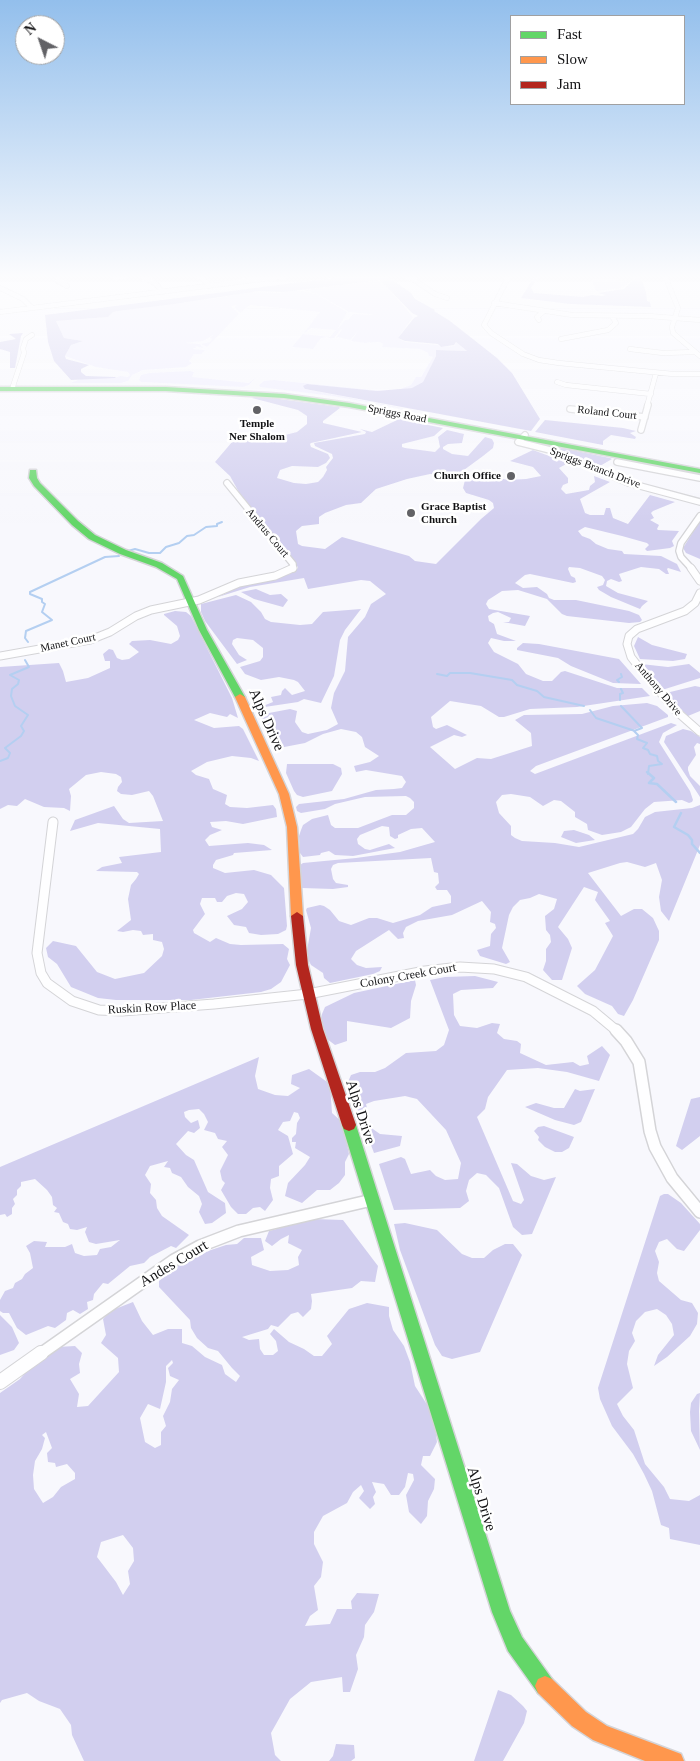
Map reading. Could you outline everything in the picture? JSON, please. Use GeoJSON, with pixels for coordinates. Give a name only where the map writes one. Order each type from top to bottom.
{"type":"FeatureCollection","features":[{"type":"Feature","properties":{"kind":"main road","name":"Spriggs Road"},"geometry":{"type":"LineString","coordinates":[[0,388],[13,386],[178,386],[264,391],[347,402],[522,438],[700,467]]}},
{"type":"Feature","properties":{"kind":"main road","name":"Spriggs Road"},"geometry":{"type":"LineString","coordinates":[[0,388],[140,388],[256,394],[350,405],[700,472]]}},
{"type":"Feature","properties":{"kind":"main road","name":"Alps Drive"},"geometry":{"type":"LineString","coordinates":[[33,472],[33,478],[37,484],[83,530],[113,548],[172,571],[180,578],[209,642],[243,703],[286,802],[292,827],[298,930],[308,994],[317,1029],[501,1612],[515,1644],[541,1682],[579,1719],[600,1733],[622,1743],[674,1761]]}},
{"type":"Feature","properties":{"kind":"street"},"geometry":{"type":"LineString","coordinates":[[13,386],[22,358]]}},
{"type":"Feature","properties":{"kind":"street"},"geometry":{"type":"LineString","coordinates":[[537,358],[550,362],[656,373],[700,374]]}},
{"type":"Feature","properties":{"kind":"street"},"geometry":{"type":"LineString","coordinates":[[642,430],[656,373]]}},
{"type":"Feature","properties":{"kind":"street"},"geometry":{"type":"LineString","coordinates":[[556,382],[566,385],[651,394]]}},
{"type":"Feature","properties":{"kind":"street","name":"Roland Court"},"geometry":{"type":"LineString","coordinates":[[570,409],[645,417]]}},
{"type":"Feature","properties":{"kind":"street","name":"Spriggs Branch Drive"},"geometry":{"type":"LineString","coordinates":[[522,438],[629,483],[700,502]]}},
{"type":"Feature","properties":{"kind":"street"},"geometry":{"type":"LineString","coordinates":[[617,462],[700,478]]}},
{"type":"Feature","properties":{"kind":"street","name":"Andrus Court"},"geometry":{"type":"LineString","coordinates":[[190,602],[203,599],[234,585],[279,575],[294,568],[293,564],[227,483]]}},
{"type":"Feature","properties":{"kind":"street"},"geometry":{"type":"LineString","coordinates":[[700,516],[681,543],[679,551],[681,557],[694,571],[700,581]]}},
{"type":"Feature","properties":{"kind":"street","name":"Anthony Drive"},"geometry":{"type":"LineString","coordinates":[[700,593],[695,603],[686,611],[637,629],[629,636],[627,644],[638,666],[683,719],[700,732]]}},
{"type":"Feature","properties":{"kind":"street","name":"Manet Court"},"geometry":{"type":"LineString","coordinates":[[0,656],[90,640],[110,632],[143,613],[190,602]]}},
{"type":"Feature","properties":{"kind":"street","name":"Ruskin Row Place"},"geometry":{"type":"LineString","coordinates":[[53,822],[36,953],[41,973],[47,983],[61,995],[84,1006],[122,1011],[308,994]]}},
{"type":"Feature","properties":{"kind":"street","name":"Colony Creek Court"},"geometry":{"type":"LineString","coordinates":[[308,994],[442,968],[478,967],[510,972],[526,977],[578,1003],[614,1027],[634,1052],[638,1062],[650,1132],[655,1147],[672,1178],[700,1212]]}},
{"type":"Feature","properties":{"kind":"street","name":"Andes Court"},"geometry":{"type":"LineString","coordinates":[[0,1382],[174,1260],[200,1246],[239,1231],[372,1200]]}},
{"type":"Feature","properties":{"kind":"shaded area"},"geometry":{"type":"Polygon","coordinates":[[[10,358],[17,358],[15,368],[10,368],[10,358]]]}},
{"type":"Feature","properties":{"kind":"shaded area"},"geometry":{"type":"Polygon","coordinates":[[[53,358],[66,358],[89,365],[81,369],[81,372],[86,376],[116,377],[71,380],[53,358]]]}},
{"type":"Feature","properties":{"kind":"shaded area"},"geometry":{"type":"Polygon","coordinates":[[[71,358],[191,358],[189,361],[192,363],[186,367],[143,370],[132,375],[128,381],[121,383],[70,383],[84,378],[114,378],[120,376],[128,377],[130,375],[128,372],[96,367],[71,358]]]}},
{"type":"Feature","properties":{"kind":"shaded area"},"geometry":{"type":"Polygon","coordinates":[[[432,358],[435,358],[423,382],[413,388],[381,391],[400,389],[411,385],[416,377],[421,377],[432,358]]]}},
{"type":"Feature","properties":{"kind":"shaded area"},"geometry":{"type":"Polygon","coordinates":[[[435,358],[497,358],[512,373],[540,419],[531,431],[305,389],[303,386],[307,384],[377,391],[412,388],[423,382],[435,358]]]}},
{"type":"Feature","properties":{"kind":"shaded area"},"geometry":{"type":"Polygon","coordinates":[[[194,372],[192,377],[249,383],[256,377],[249,385],[243,387],[141,382],[139,380],[141,375],[149,373],[194,372]]]}},
{"type":"Feature","properties":{"kind":"shaded area"},"geometry":{"type":"Polygon","coordinates":[[[274,380],[381,391],[307,384],[305,389],[428,413],[333,396],[260,387],[259,385],[264,381],[274,380]]]}},
{"type":"Feature","properties":{"kind":"shaded area"},"geometry":{"type":"Polygon","coordinates":[[[257,396],[339,407],[323,423],[362,432],[311,443],[311,447],[328,454],[330,458],[326,463],[318,467],[292,466],[280,470],[277,478],[294,483],[318,482],[323,477],[327,470],[326,467],[333,458],[332,454],[315,446],[314,443],[365,434],[366,432],[360,429],[372,432],[395,421],[393,416],[443,428],[434,436],[402,444],[402,447],[405,448],[435,452],[440,447],[438,437],[447,430],[464,434],[462,443],[448,444],[443,447],[443,449],[452,454],[468,456],[485,437],[492,439],[494,443],[493,448],[483,456],[464,470],[453,475],[430,474],[407,479],[376,489],[361,503],[346,505],[325,513],[319,517],[319,524],[302,526],[296,531],[298,544],[302,546],[325,549],[342,537],[409,556],[415,561],[436,564],[494,508],[493,503],[489,500],[466,493],[463,488],[465,480],[476,473],[508,480],[541,476],[533,467],[510,461],[533,450],[568,463],[559,468],[568,478],[568,483],[563,485],[561,489],[566,494],[589,490],[590,486],[595,482],[594,476],[610,482],[580,499],[585,513],[590,515],[604,515],[606,508],[610,508],[613,518],[628,524],[650,495],[675,502],[653,511],[651,513],[654,518],[650,520],[659,525],[658,530],[679,531],[672,541],[674,546],[670,548],[647,551],[645,549],[649,545],[647,543],[585,527],[578,531],[582,536],[608,549],[622,551],[624,554],[661,556],[677,564],[681,572],[668,568],[669,574],[666,574],[659,569],[641,567],[619,574],[622,581],[619,582],[611,579],[607,581],[606,586],[618,593],[648,601],[640,609],[599,590],[597,587],[603,585],[605,580],[602,576],[580,568],[569,567],[568,569],[571,576],[575,578],[576,582],[573,583],[530,574],[525,575],[515,583],[523,588],[537,587],[554,600],[576,600],[629,611],[639,615],[642,620],[640,622],[629,623],[567,616],[562,614],[547,599],[518,590],[502,591],[488,600],[486,604],[489,609],[530,616],[525,626],[503,622],[509,622],[511,618],[498,612],[488,616],[489,621],[494,624],[497,634],[516,641],[491,638],[488,643],[494,652],[518,664],[526,674],[543,681],[552,681],[561,672],[565,671],[617,688],[642,688],[650,696],[577,707],[530,709],[504,717],[499,717],[481,706],[450,701],[431,717],[433,727],[436,729],[447,725],[467,735],[462,737],[454,735],[430,747],[455,769],[477,758],[491,759],[532,746],[531,733],[515,720],[524,715],[582,714],[613,706],[647,703],[657,706],[668,715],[668,717],[536,766],[530,771],[535,774],[671,723],[677,725],[663,733],[659,742],[690,791],[692,802],[689,803],[682,800],[654,802],[645,809],[631,827],[621,832],[602,835],[588,830],[587,824],[575,817],[575,812],[561,801],[554,800],[543,806],[530,797],[511,794],[502,795],[496,802],[499,813],[511,826],[511,835],[515,838],[522,841],[579,847],[633,834],[645,817],[655,812],[692,808],[700,805],[700,845],[669,921],[661,911],[659,897],[662,880],[656,863],[645,867],[627,862],[620,863],[588,873],[621,916],[634,909],[642,909],[653,918],[659,931],[659,940],[624,1016],[618,1014],[612,1006],[585,994],[577,986],[595,970],[613,936],[605,923],[610,921],[595,900],[598,892],[584,887],[558,927],[568,939],[572,948],[562,980],[552,980],[543,970],[546,961],[546,949],[551,942],[550,935],[546,930],[545,916],[554,909],[557,899],[539,894],[520,900],[513,907],[509,915],[502,948],[510,962],[506,964],[480,956],[477,950],[490,946],[491,934],[496,928],[495,924],[490,922],[491,912],[482,901],[452,915],[418,921],[406,927],[403,933],[404,938],[398,939],[389,930],[356,951],[351,959],[357,965],[366,968],[382,967],[380,971],[373,974],[330,983],[324,978],[323,973],[311,965],[308,959],[308,945],[311,928],[307,908],[324,906],[339,921],[351,925],[369,918],[377,918],[393,923],[420,915],[432,907],[451,903],[451,896],[447,890],[437,890],[435,887],[439,883],[438,873],[434,872],[431,858],[338,863],[333,865],[331,869],[333,879],[336,883],[348,885],[348,887],[333,889],[302,888],[300,865],[303,863],[400,852],[435,842],[422,828],[411,829],[398,835],[398,838],[395,839],[390,836],[389,827],[382,826],[360,835],[357,839],[358,844],[370,850],[389,844],[395,848],[353,856],[335,855],[329,851],[320,855],[303,857],[300,853],[299,836],[301,830],[303,825],[312,819],[328,815],[331,825],[335,828],[358,828],[392,815],[406,815],[414,808],[414,802],[406,796],[365,797],[335,804],[325,809],[301,813],[297,811],[296,807],[299,804],[344,799],[376,790],[402,788],[406,782],[402,776],[366,770],[356,772],[354,766],[370,762],[379,756],[365,747],[362,737],[356,732],[341,729],[323,734],[305,743],[279,748],[270,742],[263,726],[261,719],[269,713],[290,709],[297,711],[295,722],[302,732],[308,734],[327,730],[338,724],[331,708],[334,693],[345,671],[348,637],[365,617],[371,604],[386,594],[370,581],[361,580],[308,589],[304,578],[250,587],[218,597],[249,582],[290,574],[298,568],[295,561],[246,505],[230,476],[215,462],[232,442],[284,438],[285,435],[297,432],[307,424],[307,416],[298,410],[252,398],[257,396]]]}},
{"type":"Feature","properties":{"kind":"shaded area"},"geometry":{"type":"Polygon","coordinates":[[[545,420],[623,428],[636,431],[630,433],[636,437],[635,439],[611,435],[603,441],[603,445],[535,432],[545,420]]]}},
{"type":"Feature","properties":{"kind":"shaded area"},"geometry":{"type":"Polygon","coordinates":[[[562,448],[612,459],[600,466],[601,469],[562,452],[559,449],[562,448]]]}},
{"type":"Feature","properties":{"kind":"shaded area"},"geometry":{"type":"Polygon","coordinates":[[[700,521],[700,559],[686,553],[683,548],[700,521]]]}},
{"type":"Feature","properties":{"kind":"shaded area"},"geometry":{"type":"Polygon","coordinates":[[[256,589],[270,595],[281,594],[288,600],[283,607],[254,599],[241,592],[256,589]]]}},
{"type":"Feature","properties":{"kind":"shaded area"},"geometry":{"type":"Polygon","coordinates":[[[236,595],[251,602],[265,619],[271,622],[300,625],[312,624],[323,612],[361,609],[340,640],[334,676],[321,703],[304,699],[298,702],[258,708],[273,702],[271,697],[281,695],[285,688],[292,695],[305,691],[294,680],[279,677],[261,680],[245,674],[240,667],[260,661],[263,657],[263,648],[253,640],[237,638],[233,640],[232,644],[239,655],[247,660],[237,664],[205,621],[201,612],[201,604],[236,595]]]}},
{"type":"Feature","properties":{"kind":"shaded area"},"geometry":{"type":"Polygon","coordinates":[[[175,611],[186,612],[191,616],[232,698],[238,718],[230,714],[227,717],[210,713],[194,720],[214,728],[239,726],[243,729],[259,761],[232,756],[207,762],[191,771],[196,775],[209,779],[213,789],[227,795],[225,804],[230,807],[247,808],[273,805],[276,809],[277,817],[243,824],[226,821],[210,822],[212,827],[222,830],[210,835],[205,840],[209,846],[248,843],[264,845],[272,850],[234,853],[233,855],[216,860],[213,868],[225,873],[254,870],[271,875],[284,888],[287,926],[286,930],[278,934],[261,935],[249,933],[246,927],[234,925],[227,916],[242,909],[248,902],[244,894],[236,893],[227,896],[222,902],[217,902],[215,898],[202,898],[200,904],[205,914],[193,930],[194,933],[210,942],[216,938],[230,944],[241,945],[283,944],[289,949],[287,959],[290,965],[281,982],[271,989],[261,992],[191,1000],[116,1000],[98,998],[71,987],[57,964],[48,957],[46,948],[53,941],[76,946],[97,972],[115,979],[144,973],[162,956],[164,949],[162,942],[153,940],[153,934],[143,935],[141,931],[133,930],[117,931],[131,920],[128,899],[131,885],[139,874],[137,872],[96,871],[102,867],[122,863],[119,857],[161,852],[160,829],[98,823],[70,831],[75,820],[114,806],[123,819],[129,823],[163,821],[153,796],[149,791],[132,795],[121,794],[117,791],[122,782],[121,777],[116,774],[101,772],[86,775],[69,789],[71,796],[70,811],[64,808],[44,807],[25,799],[17,806],[8,805],[0,809],[0,667],[59,663],[66,682],[88,678],[110,668],[110,661],[105,661],[103,654],[109,649],[113,650],[117,658],[122,660],[129,659],[139,652],[129,644],[132,641],[150,640],[171,644],[178,640],[180,636],[177,626],[164,615],[175,611]]]}},
{"type":"Feature","properties":{"kind":"shaded area"},"geometry":{"type":"Polygon","coordinates":[[[638,637],[652,645],[687,654],[685,659],[673,661],[640,659],[634,646],[638,637]]]}},
{"type":"Feature","properties":{"kind":"shaded area"},"geometry":{"type":"Polygon","coordinates":[[[523,643],[539,644],[619,659],[641,684],[613,683],[571,666],[558,658],[517,650],[523,643]]]}},
{"type":"Feature","properties":{"kind":"shaded area"},"geometry":{"type":"Polygon","coordinates":[[[641,664],[668,667],[689,664],[700,673],[700,678],[662,690],[641,664]]]}},
{"type":"Feature","properties":{"kind":"shaded area"},"geometry":{"type":"Polygon","coordinates":[[[695,686],[700,687],[700,711],[688,716],[666,693],[695,686]]]}},
{"type":"Feature","properties":{"kind":"shaded area"},"geometry":{"type":"Polygon","coordinates":[[[683,729],[691,731],[700,737],[700,744],[697,743],[694,747],[696,755],[688,770],[690,776],[700,786],[700,797],[664,742],[666,736],[683,729]]]}},
{"type":"Feature","properties":{"kind":"shaded area"},"geometry":{"type":"Polygon","coordinates":[[[287,764],[333,764],[341,768],[342,774],[332,791],[303,797],[297,795],[294,791],[286,773],[287,764]]]}},
{"type":"Feature","properties":{"kind":"shaded area"},"geometry":{"type":"Polygon","coordinates":[[[574,830],[589,835],[595,840],[576,843],[561,837],[564,831],[574,830]]]}},
{"type":"Feature","properties":{"kind":"shaded area"},"geometry":{"type":"Polygon","coordinates":[[[475,976],[498,982],[493,988],[461,990],[453,994],[454,1015],[460,1026],[477,1028],[492,1023],[500,1024],[497,1033],[504,1039],[517,1041],[521,1044],[520,1053],[546,1065],[573,1062],[580,1066],[589,1064],[587,1056],[602,1046],[610,1055],[599,1081],[567,1072],[538,1068],[507,1070],[488,1097],[485,1109],[477,1117],[513,1201],[521,1204],[524,1200],[511,1163],[517,1164],[531,1176],[544,1180],[556,1177],[532,1234],[522,1235],[513,1227],[499,1188],[486,1175],[477,1173],[469,1180],[466,1191],[469,1201],[460,1208],[394,1210],[379,1164],[401,1157],[405,1159],[411,1174],[430,1170],[436,1176],[445,1180],[458,1179],[461,1163],[446,1130],[417,1099],[405,1096],[374,1101],[366,1104],[368,1112],[362,1114],[357,1110],[348,1082],[351,1075],[360,1072],[375,1072],[385,1068],[406,1053],[436,1051],[444,1045],[449,1030],[430,980],[445,977],[475,976]]]}},
{"type":"Feature","properties":{"kind":"shaded area"},"geometry":{"type":"Polygon","coordinates":[[[415,980],[416,985],[411,1001],[410,1018],[391,1028],[347,1021],[347,1041],[335,1045],[327,1039],[321,1022],[325,1007],[354,993],[415,980]]]}},
{"type":"Feature","properties":{"kind":"shaded area"},"geometry":{"type":"Polygon","coordinates":[[[259,1057],[255,1076],[258,1089],[275,1095],[288,1096],[300,1088],[291,1084],[292,1075],[309,1069],[330,1084],[332,1113],[342,1122],[349,1154],[345,1162],[345,1175],[339,1183],[330,1190],[317,1190],[302,1203],[285,1196],[288,1183],[310,1157],[295,1148],[296,1142],[292,1142],[300,1118],[298,1113],[294,1112],[290,1121],[283,1122],[278,1130],[288,1136],[293,1154],[279,1166],[279,1176],[271,1179],[270,1188],[273,1200],[265,1211],[260,1207],[253,1208],[246,1214],[238,1214],[231,1207],[221,1190],[225,1183],[222,1180],[220,1171],[228,1155],[222,1147],[227,1141],[218,1139],[215,1133],[204,1130],[208,1122],[199,1109],[184,1112],[185,1117],[191,1123],[198,1120],[200,1128],[194,1133],[188,1131],[176,1144],[186,1155],[194,1160],[208,1192],[225,1203],[226,1213],[212,1223],[205,1224],[199,1212],[202,1204],[199,1196],[188,1187],[181,1177],[172,1173],[170,1168],[164,1167],[168,1161],[150,1166],[145,1175],[151,1184],[150,1193],[156,1200],[157,1208],[162,1216],[189,1235],[176,1248],[171,1246],[150,1257],[144,1263],[130,1266],[108,1284],[103,1283],[94,1294],[93,1300],[87,1302],[88,1309],[80,1314],[73,1310],[67,1313],[66,1320],[55,1328],[48,1326],[26,1335],[17,1328],[9,1313],[0,1311],[0,1300],[5,1291],[13,1288],[15,1283],[33,1268],[30,1253],[26,1246],[34,1241],[47,1242],[45,1247],[65,1247],[72,1244],[75,1253],[84,1256],[97,1255],[100,1249],[111,1247],[120,1240],[96,1244],[89,1242],[85,1232],[87,1227],[77,1230],[70,1229],[68,1224],[63,1222],[59,1213],[54,1212],[57,1208],[53,1205],[52,1197],[35,1179],[21,1182],[17,1195],[13,1199],[15,1204],[12,1208],[12,1214],[7,1217],[5,1214],[0,1215],[0,1167],[259,1057]]]}},
{"type":"Feature","properties":{"kind":"shaded area"},"geometry":{"type":"Polygon","coordinates":[[[575,1089],[580,1091],[595,1089],[581,1122],[574,1125],[555,1120],[525,1107],[536,1103],[554,1108],[564,1108],[575,1089]]]}},
{"type":"Feature","properties":{"kind":"shaded area"},"geometry":{"type":"Polygon","coordinates":[[[700,1097],[700,1136],[682,1150],[676,1146],[691,1099],[700,1097]]]}},
{"type":"Feature","properties":{"kind":"shaded area"},"geometry":{"type":"Polygon","coordinates":[[[544,1126],[574,1137],[569,1148],[562,1152],[555,1152],[545,1147],[538,1140],[539,1137],[534,1131],[538,1127],[544,1126]]]}},
{"type":"Feature","properties":{"kind":"shaded area"},"geometry":{"type":"Polygon","coordinates":[[[370,1127],[380,1134],[402,1136],[400,1146],[374,1153],[368,1137],[368,1129],[370,1127]]]}},
{"type":"Feature","properties":{"kind":"shaded area"},"geometry":{"type":"Polygon","coordinates":[[[668,1194],[681,1203],[700,1224],[700,1230],[684,1251],[677,1249],[667,1239],[659,1242],[655,1251],[659,1262],[657,1273],[659,1281],[681,1300],[692,1303],[698,1313],[697,1324],[690,1336],[654,1366],[658,1355],[674,1335],[672,1324],[666,1315],[657,1309],[645,1312],[636,1321],[632,1333],[635,1341],[629,1351],[627,1364],[633,1388],[617,1404],[623,1416],[634,1430],[645,1464],[664,1487],[670,1499],[689,1501],[700,1495],[700,1545],[670,1539],[669,1528],[661,1525],[652,1491],[644,1474],[633,1454],[612,1426],[600,1399],[598,1388],[660,1196],[668,1194]]]}},
{"type":"Feature","properties":{"kind":"shaded area"},"geometry":{"type":"Polygon","coordinates":[[[314,1219],[343,1220],[378,1266],[375,1282],[361,1281],[352,1288],[311,1294],[311,1309],[303,1317],[298,1312],[291,1314],[278,1327],[271,1325],[268,1329],[242,1337],[249,1340],[259,1339],[260,1349],[264,1355],[273,1355],[278,1351],[276,1341],[270,1334],[274,1329],[289,1342],[314,1356],[322,1356],[332,1344],[327,1336],[349,1309],[367,1303],[389,1307],[389,1316],[393,1330],[404,1346],[410,1362],[415,1386],[428,1406],[435,1427],[437,1442],[430,1456],[423,1456],[421,1465],[435,1479],[434,1489],[428,1501],[427,1516],[421,1524],[409,1512],[406,1495],[414,1480],[413,1474],[408,1473],[405,1487],[399,1495],[391,1495],[384,1484],[372,1482],[376,1492],[373,1497],[375,1504],[370,1509],[359,1498],[364,1491],[361,1485],[353,1492],[347,1503],[323,1516],[314,1532],[314,1544],[323,1562],[321,1577],[314,1586],[318,1610],[310,1616],[305,1626],[330,1624],[337,1609],[352,1609],[351,1601],[357,1593],[379,1594],[374,1612],[365,1625],[364,1637],[356,1655],[358,1669],[350,1692],[343,1692],[342,1677],[311,1682],[290,1699],[271,1733],[275,1755],[281,1761],[84,1761],[72,1735],[71,1725],[60,1709],[39,1701],[27,1693],[2,1700],[0,1703],[0,1393],[20,1379],[34,1363],[57,1347],[75,1346],[82,1353],[79,1364],[80,1373],[70,1379],[79,1394],[77,1407],[88,1406],[119,1372],[118,1358],[101,1343],[106,1335],[103,1319],[110,1311],[133,1302],[142,1321],[153,1335],[168,1329],[182,1329],[182,1343],[192,1346],[205,1357],[222,1365],[225,1374],[236,1382],[240,1376],[218,1351],[208,1348],[197,1338],[191,1328],[190,1320],[159,1287],[159,1279],[177,1266],[205,1252],[226,1245],[237,1244],[244,1238],[261,1238],[264,1250],[251,1257],[252,1265],[270,1271],[288,1270],[299,1265],[298,1257],[302,1250],[288,1243],[289,1235],[272,1246],[265,1241],[269,1231],[314,1219]],[[172,1360],[166,1366],[166,1382],[160,1409],[148,1404],[140,1418],[145,1442],[155,1448],[161,1445],[161,1432],[166,1426],[163,1416],[170,1402],[172,1389],[179,1380],[170,1376],[168,1368],[173,1363],[172,1360]],[[46,1432],[42,1435],[45,1438],[42,1449],[35,1461],[33,1475],[34,1489],[43,1503],[53,1497],[61,1487],[75,1479],[75,1473],[67,1464],[56,1467],[55,1463],[48,1462],[47,1453],[52,1448],[46,1432]],[[123,1535],[101,1542],[97,1557],[116,1582],[123,1595],[130,1584],[128,1571],[134,1561],[133,1548],[123,1535]]]}},
{"type":"Feature","properties":{"kind":"shaded area"},"geometry":{"type":"Polygon","coordinates":[[[405,1223],[437,1230],[462,1254],[472,1258],[484,1258],[493,1250],[505,1244],[513,1244],[522,1255],[480,1352],[452,1359],[442,1356],[435,1345],[400,1250],[394,1224],[405,1223]]]}},
{"type":"Feature","properties":{"kind":"shaded area"},"geometry":{"type":"Polygon","coordinates":[[[0,1315],[12,1327],[19,1343],[14,1350],[0,1355],[0,1315]]]}},
{"type":"Feature","properties":{"kind":"shaded area"},"geometry":{"type":"Polygon","coordinates":[[[700,1393],[700,1450],[691,1431],[690,1412],[691,1403],[697,1394],[700,1393]]]}},
{"type":"Feature","properties":{"kind":"shaded area"},"geometry":{"type":"Polygon","coordinates":[[[498,1690],[511,1695],[527,1711],[524,1723],[503,1761],[474,1761],[498,1690]]]}},
{"type":"Feature","properties":{"kind":"shaded area"},"geometry":{"type":"Polygon","coordinates":[[[336,1744],[354,1745],[355,1758],[351,1761],[329,1761],[333,1756],[336,1744]]]}},
{"type":"Feature","properties":{"kind":"waterway"},"geometry":{"type":"LineString","coordinates":[[128,551],[135,549],[149,553],[160,553],[166,547],[179,543],[187,536],[194,535],[206,527],[217,526],[217,524],[222,522]]}},
{"type":"Feature","properties":{"kind":"waterway"},"geometry":{"type":"LineString","coordinates":[[28,642],[25,638],[26,631],[52,620],[42,612],[45,604],[42,602],[42,599],[30,594],[30,592],[105,557],[119,556]]}},
{"type":"Feature","properties":{"kind":"waterway"},"geometry":{"type":"LineString","coordinates":[[0,761],[8,758],[10,753],[5,748],[21,736],[24,731],[21,726],[28,715],[15,706],[11,696],[12,689],[18,684],[19,680],[10,675],[29,667],[25,660]]}},
{"type":"Feature","properties":{"kind":"waterway"},"geometry":{"type":"LineString","coordinates":[[437,674],[447,676],[450,673],[470,673],[512,680],[517,685],[537,691],[544,697],[584,706]]}},
{"type":"Feature","properties":{"kind":"waterway"},"geometry":{"type":"LineString","coordinates":[[619,682],[617,680],[622,677],[621,674]]}},
{"type":"Feature","properties":{"kind":"waterway"},"geometry":{"type":"LineString","coordinates":[[620,700],[620,694],[623,693],[621,689]]}},
{"type":"Feature","properties":{"kind":"waterway"},"geometry":{"type":"LineString","coordinates":[[621,706],[642,728],[634,731]]}},
{"type":"Feature","properties":{"kind":"waterway"},"geometry":{"type":"LineString","coordinates":[[590,710],[596,718],[634,731]]}},
{"type":"Feature","properties":{"kind":"waterway"},"geometry":{"type":"LineString","coordinates":[[634,731],[638,735],[637,739],[647,743],[643,748],[648,750],[650,754],[657,756],[658,761],[662,764],[649,766],[648,773]]}},
{"type":"Feature","properties":{"kind":"waterway"},"geometry":{"type":"LineString","coordinates":[[648,773],[654,778],[649,783],[657,784],[676,802]]}},
{"type":"Feature","properties":{"kind":"waterway"},"geometry":{"type":"LineString","coordinates":[[681,813],[674,827],[688,835],[692,840],[692,844],[700,853]]}},
{"type":"Feature","properties":{"kind":"traffic: fast"},"geometry":{"type":"LineString","coordinates":[[0,389],[166,389],[284,396],[349,405],[700,471]]}},
{"type":"Feature","properties":{"kind":"traffic: fast"},"geometry":{"type":"LineString","coordinates":[[33,472],[33,478],[37,484],[75,523],[92,537],[123,552],[159,565],[180,578],[203,630],[240,697]]}},
{"type":"Feature","properties":{"kind":"traffic: fast"},"geometry":{"type":"LineString","coordinates":[[349,1125],[501,1612],[515,1644],[545,1686]]}},
{"type":"Feature","properties":{"kind":"traffic: slow"},"geometry":{"type":"LineString","coordinates":[[240,697],[284,794],[292,827],[297,916]]}},
{"type":"Feature","properties":{"kind":"traffic: slow"},"geometry":{"type":"LineString","coordinates":[[545,1686],[579,1719],[600,1733],[622,1743],[674,1761]]}},
{"type":"Feature","properties":{"kind":"traffic: jam"},"geometry":{"type":"LineString","coordinates":[[297,916],[302,965],[317,1029],[349,1125]]}},
{"type":"Feature","properties":{"kind":"place","name":"Temple Ner Shalom"},"geometry":{"type":"Point","coordinates":[257,410]}},
{"type":"Feature","properties":{"kind":"place","name":"Church Office"},"geometry":{"type":"Point","coordinates":[511,476]}},
{"type":"Feature","properties":{"kind":"place","name":"Grace Baptist Church"},"geometry":{"type":"Point","coordinates":[411,513]}}]}
